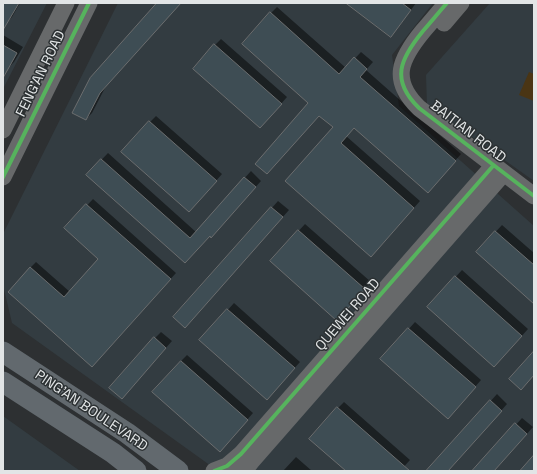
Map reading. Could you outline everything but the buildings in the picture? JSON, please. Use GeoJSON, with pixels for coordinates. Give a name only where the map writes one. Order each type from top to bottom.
{"type":"FeatureCollection","features":[{"type":"Feature","properties":{"kind":"main road","name":"PING'AN BOULEVARD"},"geometry":{"type":"LineString","coordinates":[[3,352],[127,433],[180,470]]}},
{"type":"Feature","properties":{"kind":"main road","name":"PING'AN BOULEVARD"},"geometry":{"type":"LineString","coordinates":[[3,382],[113,454],[136,471]]}},
{"type":"Feature","properties":{"kind":"street","name":"FENG’AN ROAD"},"geometry":{"type":"LineString","coordinates":[[3,130],[66,3]]}},
{"type":"Feature","properties":{"kind":"street","name":"FENG’AN ROAD"},"geometry":{"type":"LineString","coordinates":[[3,176],[89,3]]}},
{"type":"Feature","properties":{"kind":"street"},"geometry":{"type":"LineString","coordinates":[[401,77],[402,66],[406,54],[447,3]]}},
{"type":"Feature","properties":{"kind":"street"},"geometry":{"type":"LineString","coordinates":[[401,77],[461,3]]}},
{"type":"Feature","properties":{"kind":"street","name":"BAITIAN ROAD"},"geometry":{"type":"LineString","coordinates":[[401,77],[403,87],[409,99],[414,104],[499,172],[534,196]]}},
{"type":"Feature","properties":{"kind":"street","name":"BAITIAN ROAD"},"geometry":{"type":"LineString","coordinates":[[499,172],[506,185],[534,209]]}},
{"type":"Feature","properties":{"kind":"street","name":"QUEWEI ROAD"},"geometry":{"type":"LineString","coordinates":[[214,471],[227,466],[241,454],[499,172]]}},
{"type":"Feature","properties":{"kind":"street","name":"QUEWEI ROAD"},"geometry":{"type":"LineString","coordinates":[[244,471],[250,462],[499,172]]}},
{"type":"Feature","properties":{"kind":"street"},"geometry":{"type":"LineString","coordinates":[[3,341],[26,367]]}},
{"type":"Feature","properties":{"kind":"shaded area"},"geometry":{"type":"Polygon","coordinates":[[[3,3],[47,3],[3,89],[3,3]]]}},
{"type":"Feature","properties":{"kind":"shaded area"},"geometry":{"type":"Polygon","coordinates":[[[118,3],[433,3],[392,55],[399,106],[534,226],[534,471],[218,471],[12,323],[3,285],[3,234],[118,3]]]}},
{"type":"Feature","properties":{"kind":"shaded area"},"geometry":{"type":"Polygon","coordinates":[[[490,3],[534,3],[534,181],[427,105],[426,75],[490,3]]]}},
{"type":"Feature","properties":{"kind":"shaded area"},"geometry":{"type":"Polygon","coordinates":[[[529,72],[534,74],[534,101],[519,95],[529,72]]]}},
{"type":"Feature","properties":{"kind":"shaded area"},"geometry":{"type":"Polygon","coordinates":[[[3,416],[80,471],[3,471],[3,416]]]}},
{"type":"Feature","properties":{"kind":"cycle path"},"geometry":{"type":"LineString","coordinates":[[3,177],[89,3]]}},
{"type":"Feature","properties":{"kind":"cycle path"},"geometry":{"type":"LineString","coordinates":[[447,3],[415,41],[404,60],[401,79],[404,88],[419,108],[534,196]]}},
{"type":"Feature","properties":{"kind":"cycle path"},"geometry":{"type":"LineString","coordinates":[[214,471],[227,466],[241,454],[493,166]]}}]}
